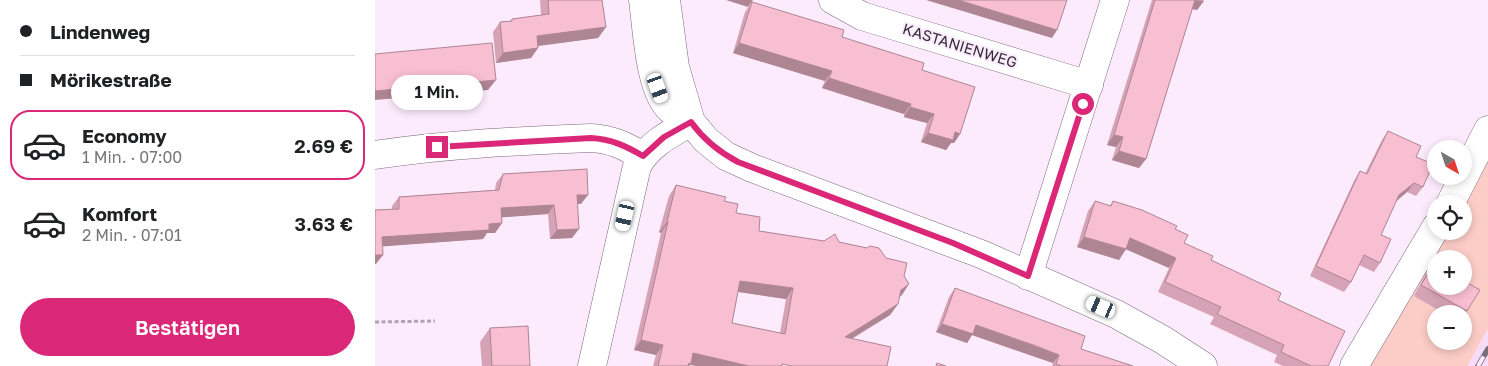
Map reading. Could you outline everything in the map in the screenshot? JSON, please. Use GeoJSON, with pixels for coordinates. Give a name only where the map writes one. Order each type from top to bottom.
{"type":"FeatureCollection","features":[{"type":"Feature","properties":{"kind":"street"},"geometry":{"type":"LineString","coordinates":[[643,0],[651,63],[662,99],[671,110],[691,122],[706,140],[726,156],[953,243],[1116,314],[1163,340],[1203,366]]}},
{"type":"Feature","properties":{"kind":"street"},"geometry":{"type":"LineString","coordinates":[[666,0],[675,67],[691,122]]}},
{"type":"Feature","properties":{"kind":"street","name":"KASTANIENWEG"},"geometry":{"type":"LineString","coordinates":[[833,0],[862,16],[1089,85]]}},
{"type":"Feature","properties":{"kind":"street"},"geometry":{"type":"LineString","coordinates":[[1028,276],[1115,0]]}},
{"type":"Feature","properties":{"kind":"street"},"geometry":{"type":"LineString","coordinates":[[596,365],[637,166],[643,156],[664,137],[691,122]]}},
{"type":"Feature","properties":{"kind":"street"},"geometry":{"type":"LineString","coordinates":[[1455,195],[1488,130]]}},
{"type":"Feature","properties":{"kind":"street"},"geometry":{"type":"LineString","coordinates":[[375,155],[419,148],[591,138],[619,143],[643,156]]}},
{"type":"Feature","properties":{"kind":"street"},"geometry":{"type":"LineString","coordinates":[[1354,366],[1428,240]]}},
{"type":"Feature","properties":{"kind":"path"},"geometry":{"type":"LineString","coordinates":[[375,322],[435,321]]}},
{"type":"Feature","properties":{"kind":"shaded area"},"geometry":{"type":"Polygon","coordinates":[[[1488,155],[1488,329],[1467,366],[1367,366],[1427,263],[1427,295],[1472,295],[1472,250],[1435,250],[1441,240],[1472,240],[1472,195],[1468,195],[1488,155]]]}},
{"type":"Feature","properties":{"kind":"shaded area"},"geometry":{"type":"Polygon","coordinates":[[[1488,329],[1488,366],[1467,366],[1488,329]]]}},
{"type":"Feature","properties":{"kind":"building"},"geometry":{"type":"Polygon","coordinates":[[[548,0],[602,0],[606,27],[537,36],[538,48],[503,53],[500,22],[549,14],[548,0]]]}},
{"type":"Feature","properties":{"kind":"building"},"geometry":{"type":"Polygon","coordinates":[[[958,0],[1067,0],[1057,30],[958,0]]]}},
{"type":"Feature","properties":{"kind":"building"},"geometry":{"type":"Polygon","coordinates":[[[1155,0],[1195,0],[1146,159],[1119,151],[1123,137],[1114,135],[1155,0]]]}},
{"type":"Feature","properties":{"kind":"building"},"geometry":{"type":"Polygon","coordinates":[[[752,2],[844,30],[842,37],[924,63],[922,70],[975,87],[960,134],[955,132],[953,140],[928,133],[934,114],[910,107],[911,104],[829,78],[832,71],[739,43],[752,2]]]}},
{"type":"Feature","properties":{"kind":"building"},"geometry":{"type":"Polygon","coordinates":[[[492,43],[496,80],[375,91],[375,54],[492,43]]]}},
{"type":"Feature","properties":{"kind":"building"},"geometry":{"type":"Polygon","coordinates":[[[1388,131],[1421,146],[1416,157],[1427,162],[1427,178],[1423,187],[1414,183],[1399,195],[1381,235],[1391,239],[1380,263],[1364,255],[1351,282],[1316,266],[1360,171],[1367,174],[1388,131]]]}},
{"type":"Feature","properties":{"kind":"building"},"geometry":{"type":"Polygon","coordinates":[[[587,169],[588,195],[577,195],[579,229],[557,230],[554,205],[501,208],[502,223],[489,224],[489,230],[382,237],[383,255],[375,255],[375,210],[399,209],[399,197],[499,190],[503,174],[587,169]]]}},
{"type":"Feature","properties":{"kind":"building"},"geometry":{"type":"Polygon","coordinates":[[[676,185],[726,197],[724,201],[738,204],[736,213],[760,217],[759,231],[824,241],[835,234],[839,242],[867,248],[870,246],[879,248],[886,258],[907,263],[904,276],[909,284],[901,290],[898,304],[845,337],[891,347],[887,366],[792,366],[782,364],[782,366],[749,366],[693,353],[691,364],[689,363],[688,366],[658,366],[663,345],[641,340],[676,185]],[[740,281],[732,323],[785,334],[793,288],[740,281]]]}},
{"type":"Feature","properties":{"kind":"building"},"geometry":{"type":"Polygon","coordinates":[[[1095,201],[1111,206],[1113,201],[1142,210],[1177,226],[1175,229],[1188,235],[1184,243],[1213,256],[1211,260],[1281,293],[1278,300],[1345,331],[1328,366],[1311,366],[1281,352],[1284,345],[1217,314],[1221,307],[1165,282],[1176,258],[1130,238],[1126,249],[1084,237],[1095,201]]]}},
{"type":"Feature","properties":{"kind":"building"},"geometry":{"type":"Polygon","coordinates":[[[1427,275],[1427,288],[1421,285],[1427,275]]]}},
{"type":"Feature","properties":{"kind":"building"},"geometry":{"type":"Polygon","coordinates":[[[1472,286],[1480,290],[1471,305],[1456,305],[1439,295],[1472,295],[1472,286]]]}},
{"type":"Feature","properties":{"kind":"building"},"geometry":{"type":"Polygon","coordinates":[[[955,288],[1085,336],[1081,349],[1133,366],[1062,366],[1056,364],[1059,355],[976,325],[973,334],[942,324],[955,288]]]}},
{"type":"Feature","properties":{"kind":"building"},"geometry":{"type":"Polygon","coordinates":[[[528,326],[530,366],[492,366],[490,328],[528,326]]]}},
{"type":"Feature","properties":{"kind":"railway"},"geometry":{"type":"LineString","coordinates":[[1478,366],[1488,349]]}},
{"type":"Feature","properties":{"kind":"route"},"geometry":{"type":"LineString","coordinates":[[437,147],[591,138],[619,143],[643,156],[664,137],[691,122],[706,140],[726,156],[738,162],[981,254],[1028,276],[1083,104]]}}]}
